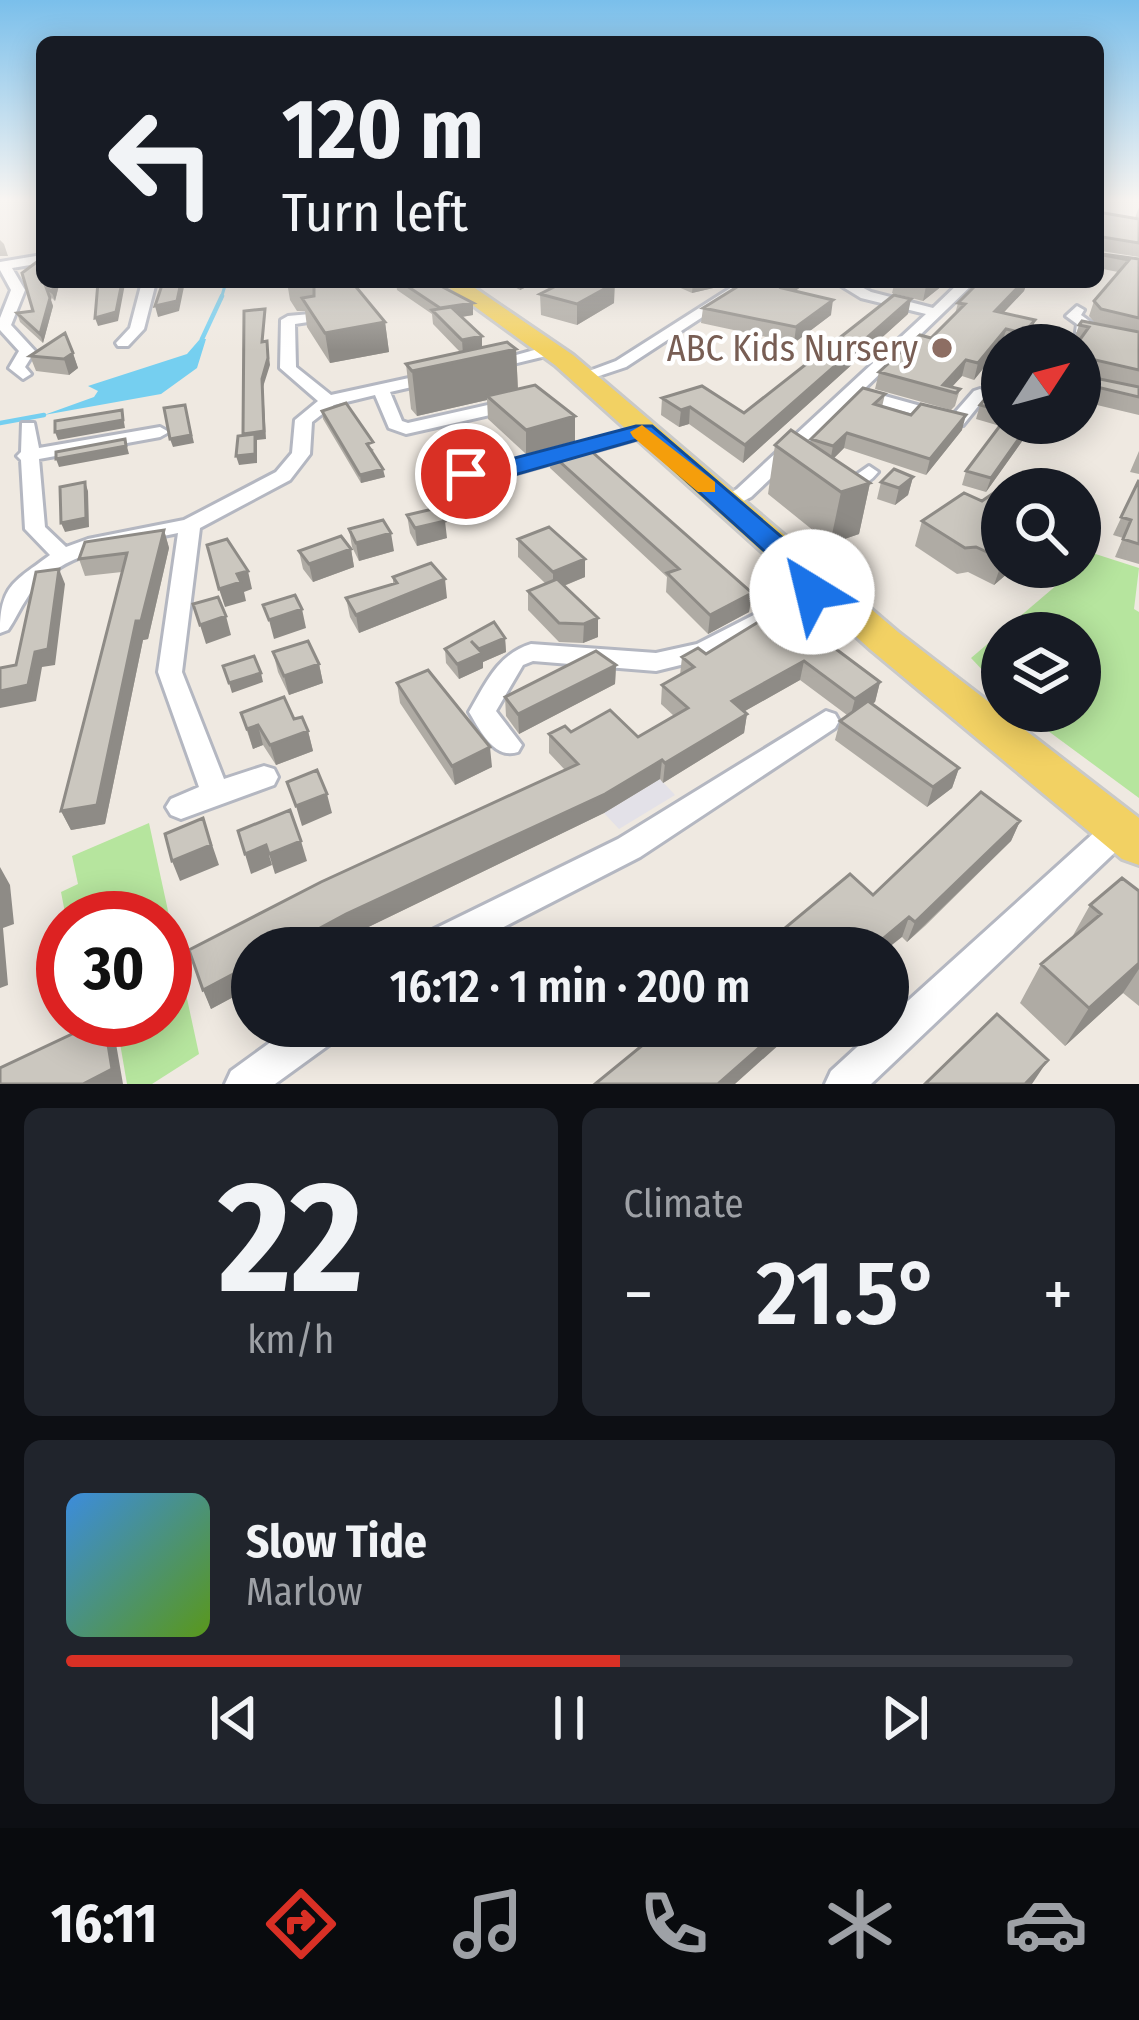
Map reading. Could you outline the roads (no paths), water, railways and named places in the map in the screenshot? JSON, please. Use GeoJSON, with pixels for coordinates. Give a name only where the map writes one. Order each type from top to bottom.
{"type":"FeatureCollection","features":[{"type":"Feature","properties":{"kind":"main road"},"geometry":{"type":"LineString","coordinates":[[460,288],[550,351],[920,676],[1129,838]]}},
{"type":"Feature","properties":{"kind":"street"},"geometry":{"type":"LineString","coordinates":[[14,371],[27,351],[4,326],[18,290],[2,266],[36,260]]}},
{"type":"Feature","properties":{"kind":"street"},"geometry":{"type":"LineString","coordinates":[[123,343],[137,329],[147,288]]}},
{"type":"Feature","properties":{"kind":"street"},"geometry":{"type":"LineString","coordinates":[[581,377],[621,364],[739,288]]}},
{"type":"Feature","properties":{"kind":"street"},"geometry":{"type":"LineString","coordinates":[[853,288],[934,312]]}},
{"type":"Feature","properties":{"kind":"street"},"geometry":{"type":"LineString","coordinates":[[725,503],[800,462],[850,391],[961,288]]}},
{"type":"Feature","properties":{"kind":"street"},"geometry":{"type":"LineString","coordinates":[[1077,310],[1073,316],[1085,323],[1082,329],[1139,342]]}},
{"type":"Feature","properties":{"kind":"street"},"geometry":{"type":"LineString","coordinates":[[269,322],[310,318]]}},
{"type":"Feature","properties":{"kind":"street"},"geometry":{"type":"LineString","coordinates":[[288,320],[288,368],[328,401]]}},
{"type":"Feature","properties":{"kind":"street"},"geometry":{"type":"LineString","coordinates":[[472,369],[550,351]]}},
{"type":"Feature","properties":{"kind":"street"},"geometry":{"type":"LineString","coordinates":[[0,625],[20,589],[63,556],[88,545],[190,525],[283,476],[301,454],[304,420],[328,401],[449,374]]}},
{"type":"Feature","properties":{"kind":"street"},"geometry":{"type":"LineString","coordinates":[[1101,387],[1139,397]]}},
{"type":"Feature","properties":{"kind":"street"},"geometry":{"type":"LineString","coordinates":[[381,389],[395,424],[406,429],[535,399]]}},
{"type":"Feature","properties":{"kind":"street"},"geometry":{"type":"LineString","coordinates":[[850,391],[957,421],[980,394]]}},
{"type":"Feature","properties":{"kind":"street"},"geometry":{"type":"LineString","coordinates":[[28,427],[26,457],[35,530],[63,556]]}},
{"type":"Feature","properties":{"kind":"street"},"geometry":{"type":"LineString","coordinates":[[449,454],[466,474],[479,478],[644,431]]}},
{"type":"Feature","properties":{"kind":"street"},"geometry":{"type":"LineString","coordinates":[[26,457],[160,432]]}},
{"type":"Feature","properties":{"kind":"street"},"geometry":{"type":"LineString","coordinates":[[800,462],[859,482]]}},
{"type":"Feature","properties":{"kind":"street"},"geometry":{"type":"LineString","coordinates":[[190,525],[170,672],[215,793]]}},
{"type":"Feature","properties":{"kind":"street"},"geometry":{"type":"LineString","coordinates":[[508,746],[482,712],[514,658],[531,652],[656,662],[704,651],[822,587]]}},
{"type":"Feature","properties":{"kind":"street"},"geometry":{"type":"LineString","coordinates":[[472,927],[629,848],[826,721]]}},
{"type":"Feature","properties":{"kind":"street"},"geometry":{"type":"LineString","coordinates":[[181,807],[264,777]]}},
{"type":"Feature","properties":{"kind":"street"},"geometry":{"type":"LineString","coordinates":[[844,1084],[1129,838]]}},
{"type":"Feature","properties":{"kind":"street"},"geometry":{"type":"LineString","coordinates":[[244,1084],[295,1047]]}},
{"type":"Feature","properties":{"kind":"water"},"geometry":{"type":"Polygon","coordinates":[[[200,339],[206,339],[197,368],[161,394],[44,415],[94,397],[98,391],[88,386],[187,354],[200,339]]]}},
{"type":"Feature","properties":{"kind":"waterway"},"geometry":{"type":"LineString","coordinates":[[222,297],[224,288]]}},
{"type":"Feature","properties":{"kind":"waterway"},"geometry":{"type":"LineString","coordinates":[[202,339],[222,297]]}},
{"type":"Feature","properties":{"kind":"waterway"},"geometry":{"type":"LineString","coordinates":[[0,423],[44,415]]}},
{"type":"Feature","properties":{"kind":"place","name":"ABC Kids Nursery"},"geometry":{"type":"Point","coordinates":[942,348]}}]}
